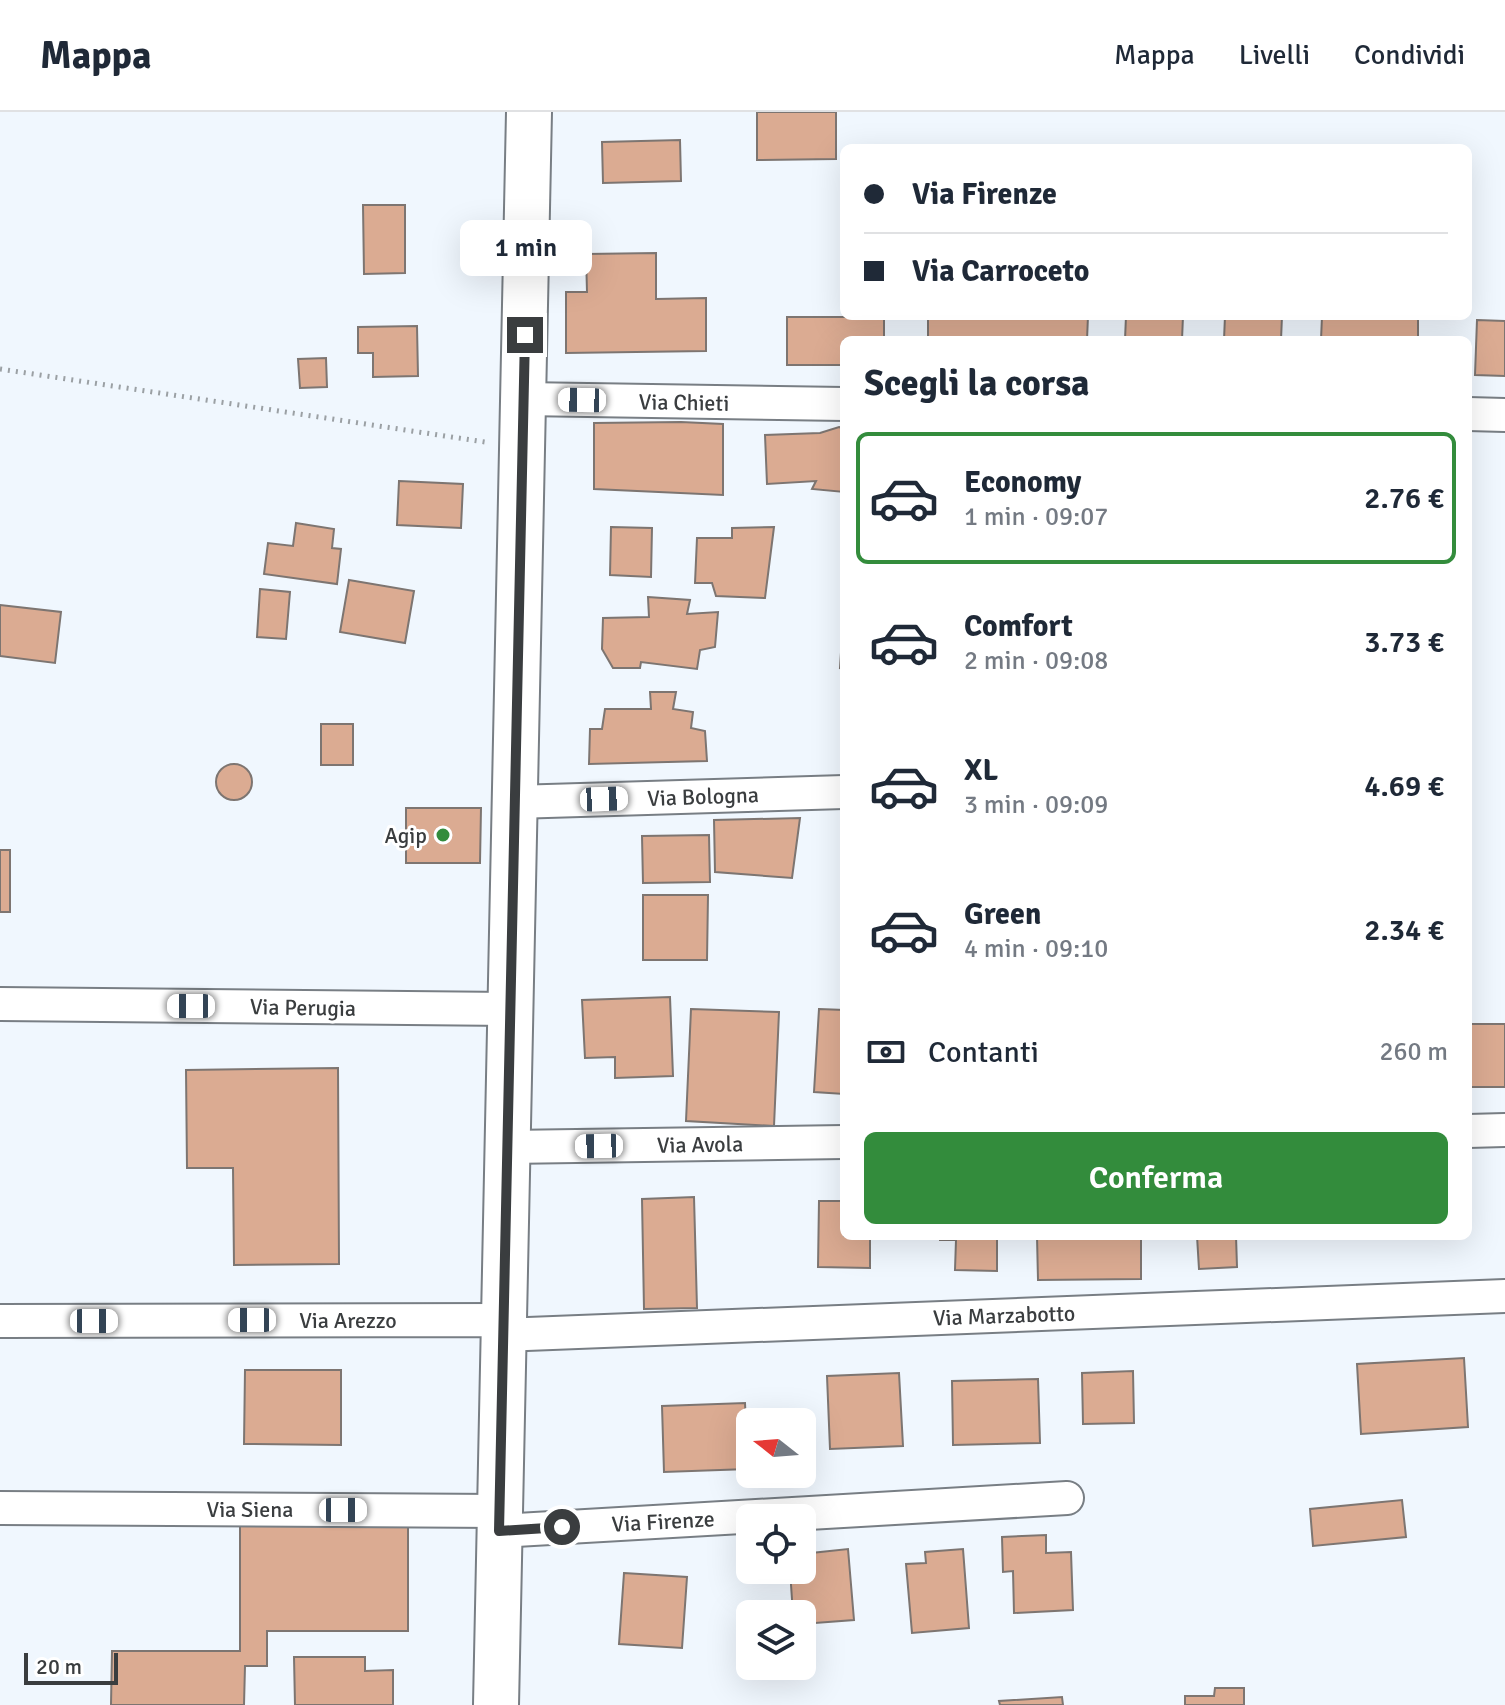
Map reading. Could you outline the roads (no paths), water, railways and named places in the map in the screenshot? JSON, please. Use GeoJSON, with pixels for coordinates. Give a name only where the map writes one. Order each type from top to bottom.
{"type":"FeatureCollection","features":[{"type":"Feature","properties":{"kind":"street"},"geometry":{"type":"LineString","coordinates":[[496,1705],[529,112]]}},
{"type":"Feature","properties":{"kind":"street","name":"Via Chieti"},"geometry":{"type":"LineString","coordinates":[[523,399],[840,404]]}},
{"type":"Feature","properties":{"kind":"street"},"geometry":{"type":"LineString","coordinates":[[1472,414],[1505,415]]}},
{"type":"Feature","properties":{"kind":"street","name":"Via Bologna"},"geometry":{"type":"LineString","coordinates":[[514,802],[840,792]]}},
{"type":"Feature","properties":{"kind":"street","name":"Via Perugia"},"geometry":{"type":"LineString","coordinates":[[0,1004],[510,1009]]}},
{"type":"Feature","properties":{"kind":"street"},"geometry":{"type":"LineString","coordinates":[[1472,1131],[1505,1130]]}},
{"type":"Feature","properties":{"kind":"street","name":"Via Avola"},"geometry":{"type":"LineString","coordinates":[[507,1147],[840,1142]]}},
{"type":"Feature","properties":{"kind":"street","name":"Via Marzabotto"},"geometry":{"type":"LineString","coordinates":[[504,1327],[1505,1296]]}},
{"type":"Feature","properties":{"kind":"street","name":"Via Arezzo"},"geometry":{"type":"LineString","coordinates":[[0,1321],[504,1327]]}},
{"type":"Feature","properties":{"kind":"street","name":"Via Firenze"},"geometry":{"type":"LineString","coordinates":[[500,1521],[1067,1498]]}},
{"type":"Feature","properties":{"kind":"street","name":"Via Siena"},"geometry":{"type":"LineString","coordinates":[[0,1508],[500,1521]]}},
{"type":"Feature","properties":{"kind":"place","name":"Agip"},"geometry":{"type":"Point","coordinates":[443,835]}}]}
